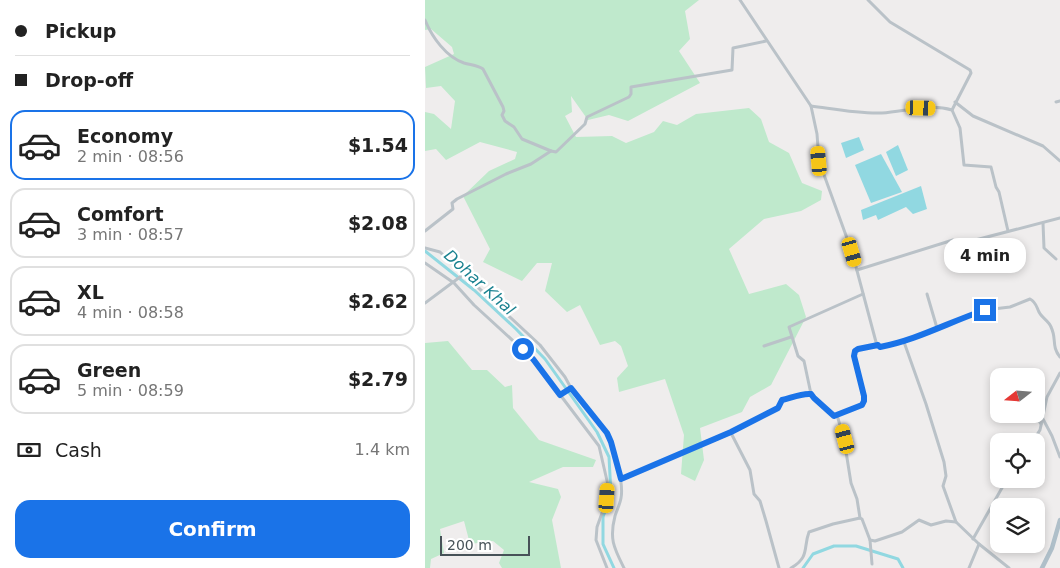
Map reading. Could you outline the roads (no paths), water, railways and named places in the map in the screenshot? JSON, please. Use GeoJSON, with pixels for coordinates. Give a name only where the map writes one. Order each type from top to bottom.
{"type":"FeatureCollection","features":[{"type":"Feature","properties":{"kind":"main road"},"geometry":{"type":"LineString","coordinates":[[1042,568],[1052,548],[1060,520]]}},
{"type":"Feature","properties":{"kind":"street"},"geometry":{"type":"LineString","coordinates":[[740,0],[811,106],[817,134],[819,161],[857,270],[878,345]]}},
{"type":"Feature","properties":{"kind":"street"},"geometry":{"type":"LineString","coordinates":[[868,0],[890,22],[970,70],[971,74],[952,110],[960,128],[964,165],[991,166],[1008,230]]}},
{"type":"Feature","properties":{"kind":"street"},"geometry":{"type":"LineString","coordinates":[[425,20],[430,32],[447,53],[463,63],[479,66],[483,69],[503,106],[503,118],[508,124],[515,127],[522,139],[556,152],[585,124],[587,117],[629,97],[631,87],[732,70],[733,48],[766,41]]}},
{"type":"Feature","properties":{"kind":"street"},"geometry":{"type":"LineString","coordinates":[[955,102],[973,116],[1043,146],[1060,161]]}},
{"type":"Feature","properties":{"kind":"street"},"geometry":{"type":"LineString","coordinates":[[811,106],[863,113],[883,113],[921,108],[952,110]]}},
{"type":"Feature","properties":{"kind":"street"},"geometry":{"type":"LineString","coordinates":[[425,231],[453,208],[453,203],[457,199],[506,174],[531,164],[551,151]]}},
{"type":"Feature","properties":{"kind":"street"},"geometry":{"type":"LineString","coordinates":[[857,270],[953,240],[960,244],[1060,218]]}},
{"type":"Feature","properties":{"kind":"street"},"geometry":{"type":"LineString","coordinates":[[1043,223],[1044,248],[1056,259]]}},
{"type":"Feature","properties":{"kind":"street"},"geometry":{"type":"LineString","coordinates":[[425,248],[440,252],[540,345],[565,377],[570,388],[607,433],[621,479],[621,497],[611,531],[613,546],[624,568]]}},
{"type":"Feature","properties":{"kind":"street"},"geometry":{"type":"LineString","coordinates":[[425,264],[455,282],[474,305],[533,359],[562,394],[599,446],[608,485],[607,498],[597,528],[596,540],[607,568]]}},
{"type":"Feature","properties":{"kind":"street"},"geometry":{"type":"LineString","coordinates":[[425,303],[463,275]]}},
{"type":"Feature","properties":{"kind":"street"},"geometry":{"type":"LineString","coordinates":[[863,294],[788,328],[798,356],[804,361],[811,394],[831,415],[837,415],[862,405],[864,401],[854,356],[855,351],[878,345],[880,347],[904,342],[985,310],[1010,307],[1029,299],[1037,305],[1039,312],[1049,323],[1053,334],[1054,348],[1060,357]]}},
{"type":"Feature","properties":{"kind":"street"},"geometry":{"type":"LineString","coordinates":[[927,294],[937,328]]}},
{"type":"Feature","properties":{"kind":"street"},"geometry":{"type":"LineString","coordinates":[[764,346],[791,337]]}},
{"type":"Feature","properties":{"kind":"street"},"geometry":{"type":"LineString","coordinates":[[904,342],[944,462],[946,476],[943,486],[956,522],[973,539],[1009,568]]}},
{"type":"Feature","properties":{"kind":"street"},"geometry":{"type":"LineString","coordinates":[[1045,408],[1047,397],[1060,373]]}},
{"type":"Feature","properties":{"kind":"street"},"geometry":{"type":"LineString","coordinates":[[562,394],[570,388]]}},
{"type":"Feature","properties":{"kind":"street"},"geometry":{"type":"LineString","coordinates":[[621,479],[731,432],[778,408],[782,400],[806,393],[811,394]]}},
{"type":"Feature","properties":{"kind":"street"},"geometry":{"type":"LineString","coordinates":[[837,415],[845,439],[851,483],[857,499],[860,518],[870,540],[872,564]]}},
{"type":"Feature","properties":{"kind":"street"},"geometry":{"type":"LineString","coordinates":[[1045,423],[1060,457]]}},
{"type":"Feature","properties":{"kind":"street"},"geometry":{"type":"LineString","coordinates":[[1037,433],[1041,425]]}},
{"type":"Feature","properties":{"kind":"street"},"geometry":{"type":"LineString","coordinates":[[731,432],[750,470],[754,494],[760,501],[767,521],[779,568]]}},
{"type":"Feature","properties":{"kind":"street"},"geometry":{"type":"LineString","coordinates":[[973,539],[1002,488]]}},
{"type":"Feature","properties":{"kind":"street"},"geometry":{"type":"LineString","coordinates":[[791,568],[800,563],[805,554],[809,532],[860,518]]}},
{"type":"Feature","properties":{"kind":"street"},"geometry":{"type":"LineString","coordinates":[[870,540],[902,532],[919,520],[931,525],[946,521],[956,522]]}},
{"type":"Feature","properties":{"kind":"street"},"geometry":{"type":"LineString","coordinates":[[969,568],[979,544]]}},
{"type":"Feature","properties":{"kind":"water"},"geometry":{"type":"Polygon","coordinates":[[[859,137],[864,150],[846,158],[841,143],[859,137]]]}},
{"type":"Feature","properties":{"kind":"water"},"geometry":{"type":"Polygon","coordinates":[[[898,145],[908,170],[896,176],[886,152],[898,145]]]}},
{"type":"Feature","properties":{"kind":"water"},"geometry":{"type":"Polygon","coordinates":[[[881,154],[902,192],[871,203],[855,165],[881,154]]]}},
{"type":"Feature","properties":{"kind":"water"},"geometry":{"type":"Polygon","coordinates":[[[921,186],[927,209],[913,214],[906,207],[878,220],[876,215],[863,220],[861,210],[921,186]]]}},
{"type":"Feature","properties":{"kind":"waterway","name":"Dohar Khal"},"geometry":{"type":"LineString","coordinates":[[425,251],[474,290],[545,359],[597,432],[609,457],[611,494],[603,517],[603,544],[614,568]]}},
{"type":"Feature","properties":{"kind":"waterway","name":"Dohar Khal"},"geometry":{"type":"LineString","coordinates":[[803,568],[813,554],[834,546],[856,546],[898,559],[903,568]]}}]}
